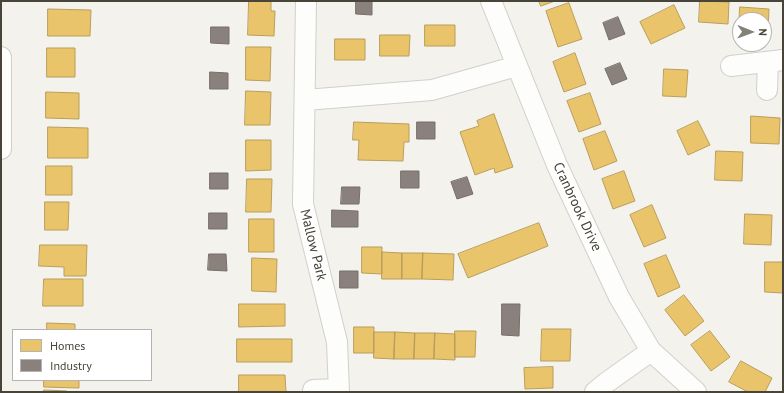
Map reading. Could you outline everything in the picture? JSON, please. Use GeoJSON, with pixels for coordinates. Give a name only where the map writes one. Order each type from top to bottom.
{"type":"FeatureCollection","features":[{"type":"Feature","properties":{"kind":"street","name":"Mallow Park"},"geometry":{"type":"LineString","coordinates":[[306,1],[303,204],[337,342],[338,390],[313,390]]}},
{"type":"Feature","properties":{"kind":"street","name":"Cranbrook Drive"},"geometry":{"type":"LineString","coordinates":[[491,1],[558,165],[619,297],[651,351],[696,392]]}},
{"type":"Feature","properties":{"kind":"street"},"geometry":{"type":"LineString","coordinates":[[1,57],[1,149]]}},
{"type":"Feature","properties":{"kind":"street"},"geometry":{"type":"LineString","coordinates":[[731,66],[775,61],[767,90]]}},
{"type":"Feature","properties":{"kind":"street"},"geometry":{"type":"LineString","coordinates":[[305,100],[432,90],[517,66]]}},
{"type":"Feature","properties":{"kind":"street"},"geometry":{"type":"LineString","coordinates":[[595,392],[651,351]]}},
{"type":"Feature","properties":{"kind":"building: Homes"},"geometry":{"type":"Polygon","coordinates":[[[249,1],[271,1],[271,11],[275,11],[274,36],[248,35],[249,1]]]}},
{"type":"Feature","properties":{"kind":"building: Homes"},"geometry":{"type":"Polygon","coordinates":[[[539,1],[555,1],[541,6],[539,1]]]}},
{"type":"Feature","properties":{"kind":"building: Homes"},"geometry":{"type":"Polygon","coordinates":[[[700,1],[729,2],[728,24],[699,22],[700,1]]]}},
{"type":"Feature","properties":{"kind":"building: Homes"},"geometry":{"type":"Polygon","coordinates":[[[569,3],[582,39],[558,47],[546,11],[569,3]]]}},
{"type":"Feature","properties":{"kind":"building: Homes"},"geometry":{"type":"Polygon","coordinates":[[[674,5],[685,28],[651,44],[640,22],[674,5]]]}},
{"type":"Feature","properties":{"kind":"building: Homes"},"geometry":{"type":"Polygon","coordinates":[[[740,7],[769,9],[769,12],[740,12],[740,7]]]}},
{"type":"Feature","properties":{"kind":"building: Homes"},"geometry":{"type":"Polygon","coordinates":[[[48,9],[91,10],[90,36],[48,36],[48,9]]]}},
{"type":"Feature","properties":{"kind":"building: Homes"},"geometry":{"type":"Polygon","coordinates":[[[425,25],[455,25],[455,46],[425,46],[425,25]]]}},
{"type":"Feature","properties":{"kind":"building: Homes"},"geometry":{"type":"Polygon","coordinates":[[[380,35],[410,35],[409,56],[380,56],[380,35]]]}},
{"type":"Feature","properties":{"kind":"building: Homes"},"geometry":{"type":"Polygon","coordinates":[[[335,39],[365,39],[365,60],[335,60],[335,39]]]}},
{"type":"Feature","properties":{"kind":"building: Homes"},"geometry":{"type":"Polygon","coordinates":[[[246,47],[271,47],[270,81],[246,80],[246,47]]]}},
{"type":"Feature","properties":{"kind":"building: Homes"},"geometry":{"type":"Polygon","coordinates":[[[47,48],[75,48],[75,77],[47,77],[47,48]]]}},
{"type":"Feature","properties":{"kind":"building: Homes"},"geometry":{"type":"Polygon","coordinates":[[[575,53],[586,84],[564,92],[553,62],[575,53]]]}},
{"type":"Feature","properties":{"kind":"building: Homes"},"geometry":{"type":"Polygon","coordinates":[[[664,69],[688,70],[686,97],[663,96],[664,69]]]}},
{"type":"Feature","properties":{"kind":"building: Homes"},"geometry":{"type":"Polygon","coordinates":[[[246,91],[271,92],[270,125],[245,125],[246,91]]]}},
{"type":"Feature","properties":{"kind":"building: Homes"},"geometry":{"type":"Polygon","coordinates":[[[46,92],[79,93],[79,119],[46,118],[46,92]]]}},
{"type":"Feature","properties":{"kind":"building: Homes"},"geometry":{"type":"Polygon","coordinates":[[[590,93],[601,124],[579,132],[567,101],[590,93]]]}},
{"type":"Feature","properties":{"kind":"building: Homes"},"geometry":{"type":"Polygon","coordinates":[[[494,114],[513,167],[495,173],[494,168],[475,175],[460,132],[479,126],[477,121],[494,114]]]}},
{"type":"Feature","properties":{"kind":"building: Homes"},"geometry":{"type":"Polygon","coordinates":[[[751,116],[780,118],[779,144],[751,143],[751,116]]]}},
{"type":"Feature","properties":{"kind":"building: Homes"},"geometry":{"type":"Polygon","coordinates":[[[698,121],[710,145],[688,155],[677,131],[698,121]]]}},
{"type":"Feature","properties":{"kind":"building: Homes"},"geometry":{"type":"Polygon","coordinates":[[[354,122],[409,124],[409,142],[404,142],[403,161],[358,160],[359,140],[353,140],[354,122]]]}},
{"type":"Feature","properties":{"kind":"building: Homes"},"geometry":{"type":"Polygon","coordinates":[[[48,127],[88,128],[88,158],[48,158],[48,127]]]}},
{"type":"Feature","properties":{"kind":"building: Homes"},"geometry":{"type":"Polygon","coordinates":[[[605,131],[617,161],[594,170],[583,139],[605,131]]]}},
{"type":"Feature","properties":{"kind":"building: Homes"},"geometry":{"type":"Polygon","coordinates":[[[246,140],[271,140],[271,170],[246,171],[246,140]]]}},
{"type":"Feature","properties":{"kind":"building: Homes"},"geometry":{"type":"Polygon","coordinates":[[[716,151],[743,152],[742,181],[715,180],[716,151]]]}},
{"type":"Feature","properties":{"kind":"building: Homes"},"geometry":{"type":"Polygon","coordinates":[[[46,166],[72,166],[72,195],[46,195],[46,166]]]}},
{"type":"Feature","properties":{"kind":"building: Homes"},"geometry":{"type":"Polygon","coordinates":[[[624,171],[635,201],[613,209],[602,179],[624,171]]]}},
{"type":"Feature","properties":{"kind":"building: Homes"},"geometry":{"type":"Polygon","coordinates":[[[247,179],[272,179],[271,212],[246,212],[247,179]]]}},
{"type":"Feature","properties":{"kind":"building: Homes"},"geometry":{"type":"Polygon","coordinates":[[[45,202],[69,202],[68,230],[45,230],[45,202]]]}},
{"type":"Feature","properties":{"kind":"building: Homes"},"geometry":{"type":"Polygon","coordinates":[[[652,205],[666,238],[644,247],[630,215],[652,205]]]}},
{"type":"Feature","properties":{"kind":"building: Homes"},"geometry":{"type":"Polygon","coordinates":[[[745,214],[772,215],[771,245],[744,244],[745,214]]]}},
{"type":"Feature","properties":{"kind":"building: Homes"},"geometry":{"type":"Polygon","coordinates":[[[249,219],[274,219],[274,252],[249,252],[249,219]]]}},
{"type":"Feature","properties":{"kind":"building: Homes"},"geometry":{"type":"Polygon","coordinates":[[[539,223],[548,246],[468,278],[458,254],[539,223]]]}},
{"type":"Feature","properties":{"kind":"building: Homes"},"geometry":{"type":"Polygon","coordinates":[[[40,245],[87,245],[86,276],[64,276],[64,267],[39,266],[40,245]]]}},
{"type":"Feature","properties":{"kind":"building: Homes"},"geometry":{"type":"Polygon","coordinates":[[[362,247],[382,247],[382,274],[362,273],[362,247]]]}},
{"type":"Feature","properties":{"kind":"building: Homes"},"geometry":{"type":"Polygon","coordinates":[[[382,252],[402,253],[402,279],[382,279],[382,252]]]}},
{"type":"Feature","properties":{"kind":"building: Homes"},"geometry":{"type":"Polygon","coordinates":[[[402,253],[423,253],[422,279],[402,279],[402,253]]]}},
{"type":"Feature","properties":{"kind":"building: Homes"},"geometry":{"type":"Polygon","coordinates":[[[423,253],[454,254],[453,280],[422,279],[423,253]]]}},
{"type":"Feature","properties":{"kind":"building: Homes"},"geometry":{"type":"Polygon","coordinates":[[[666,255],[680,287],[658,297],[644,264],[666,255]]]}},
{"type":"Feature","properties":{"kind":"building: Homes"},"geometry":{"type":"Polygon","coordinates":[[[252,258],[277,259],[276,292],[252,291],[252,258]]]}},
{"type":"Feature","properties":{"kind":"building: Homes"},"geometry":{"type":"Polygon","coordinates":[[[765,262],[783,262],[783,293],[765,292],[765,262]]]}},
{"type":"Feature","properties":{"kind":"building: Homes"},"geometry":{"type":"Polygon","coordinates":[[[44,279],[83,279],[83,306],[43,306],[44,279]]]}},
{"type":"Feature","properties":{"kind":"building: Homes"},"geometry":{"type":"Polygon","coordinates":[[[684,295],[704,321],[685,336],[665,310],[684,295]]]}},
{"type":"Feature","properties":{"kind":"building: Homes"},"geometry":{"type":"Polygon","coordinates":[[[239,304],[285,304],[285,326],[239,327],[239,304]]]}},
{"type":"Feature","properties":{"kind":"building: Homes"},"geometry":{"type":"Polygon","coordinates":[[[47,323],[75,324],[75,329],[47,329],[47,323]]]}},
{"type":"Feature","properties":{"kind":"building: Homes"},"geometry":{"type":"Polygon","coordinates":[[[354,327],[374,327],[374,353],[354,353],[354,327]]]}},
{"type":"Feature","properties":{"kind":"building: Homes"},"geometry":{"type":"Polygon","coordinates":[[[542,329],[571,329],[570,361],[541,361],[542,329]]]}},
{"type":"Feature","properties":{"kind":"building: Homes"},"geometry":{"type":"Polygon","coordinates":[[[455,331],[476,331],[475,357],[455,357],[455,331]]]}},
{"type":"Feature","properties":{"kind":"building: Homes"},"geometry":{"type":"Polygon","coordinates":[[[710,331],[730,357],[711,371],[691,345],[710,331]]]}},
{"type":"Feature","properties":{"kind":"building: Homes"},"geometry":{"type":"Polygon","coordinates":[[[374,332],[395,332],[394,359],[374,358],[374,332]]]}},
{"type":"Feature","properties":{"kind":"building: Homes"},"geometry":{"type":"Polygon","coordinates":[[[395,332],[415,333],[414,359],[394,359],[395,332]]]}},
{"type":"Feature","properties":{"kind":"building: Homes"},"geometry":{"type":"Polygon","coordinates":[[[415,333],[435,333],[434,359],[414,359],[415,333]]]}},
{"type":"Feature","properties":{"kind":"building: Homes"},"geometry":{"type":"Polygon","coordinates":[[[435,333],[455,334],[455,360],[434,359],[435,333]]]}},
{"type":"Feature","properties":{"kind":"building: Homes"},"geometry":{"type":"Polygon","coordinates":[[[237,339],[292,339],[292,362],[237,362],[237,339]]]}},
{"type":"Feature","properties":{"kind":"building: Homes"},"geometry":{"type":"Polygon","coordinates":[[[741,361],[772,378],[765,392],[748,392],[729,382],[741,361]]]}},
{"type":"Feature","properties":{"kind":"building: Homes"},"geometry":{"type":"Polygon","coordinates":[[[553,367],[553,388],[525,389],[524,368],[553,367]]]}},
{"type":"Feature","properties":{"kind":"building: Homes"},"geometry":{"type":"Polygon","coordinates":[[[239,375],[285,375],[286,392],[239,392],[239,375]]]}},
{"type":"Feature","properties":{"kind":"building: Homes"},"geometry":{"type":"Polygon","coordinates":[[[44,381],[79,381],[79,388],[44,387],[44,381]]]}},
{"type":"Feature","properties":{"kind":"building: Homes"},"geometry":{"type":"Polygon","coordinates":[[[44,390],[67,391],[67,392],[44,392],[44,390]]]}},
{"type":"Feature","properties":{"kind":"building: Industry"},"geometry":{"type":"Polygon","coordinates":[[[356,1],[372,1],[372,15],[356,14],[356,1]]]}},
{"type":"Feature","properties":{"kind":"building: Industry"},"geometry":{"type":"Polygon","coordinates":[[[618,17],[625,34],[609,40],[603,23],[618,17]]]}},
{"type":"Feature","properties":{"kind":"building: Industry"},"geometry":{"type":"Polygon","coordinates":[[[211,27],[229,27],[229,44],[211,43],[211,27]]]}},
{"type":"Feature","properties":{"kind":"building: Industry"},"geometry":{"type":"Polygon","coordinates":[[[620,63],[627,79],[612,85],[605,69],[620,63]]]}},
{"type":"Feature","properties":{"kind":"building: Industry"},"geometry":{"type":"Polygon","coordinates":[[[210,72],[228,73],[228,89],[210,89],[210,72]]]}},
{"type":"Feature","properties":{"kind":"building: Industry"},"geometry":{"type":"Polygon","coordinates":[[[417,122],[435,122],[435,139],[417,139],[417,122]]]}},
{"type":"Feature","properties":{"kind":"building: Industry"},"geometry":{"type":"Polygon","coordinates":[[[401,171],[419,171],[419,188],[401,188],[401,171]]]}},
{"type":"Feature","properties":{"kind":"building: Industry"},"geometry":{"type":"Polygon","coordinates":[[[210,173],[228,173],[228,189],[210,189],[210,173]]]}},
{"type":"Feature","properties":{"kind":"building: Industry"},"geometry":{"type":"Polygon","coordinates":[[[467,177],[473,194],[457,199],[451,182],[467,177]]]}},
{"type":"Feature","properties":{"kind":"building: Industry"},"geometry":{"type":"Polygon","coordinates":[[[342,187],[360,187],[359,204],[341,204],[342,187]]]}},
{"type":"Feature","properties":{"kind":"building: Industry"},"geometry":{"type":"Polygon","coordinates":[[[332,210],[358,211],[358,227],[332,227],[332,210]]]}},
{"type":"Feature","properties":{"kind":"building: Industry"},"geometry":{"type":"Polygon","coordinates":[[[209,213],[227,213],[227,229],[209,229],[209,213]]]}},
{"type":"Feature","properties":{"kind":"building: Industry"},"geometry":{"type":"Polygon","coordinates":[[[209,254],[226,254],[227,271],[208,270],[209,254]]]}},
{"type":"Feature","properties":{"kind":"building: Industry"},"geometry":{"type":"Polygon","coordinates":[[[340,271],[358,271],[358,288],[340,288],[340,271]]]}},
{"type":"Feature","properties":{"kind":"building: Industry"},"geometry":{"type":"Polygon","coordinates":[[[502,304],[520,304],[519,336],[502,335],[502,304]]]}}]}
